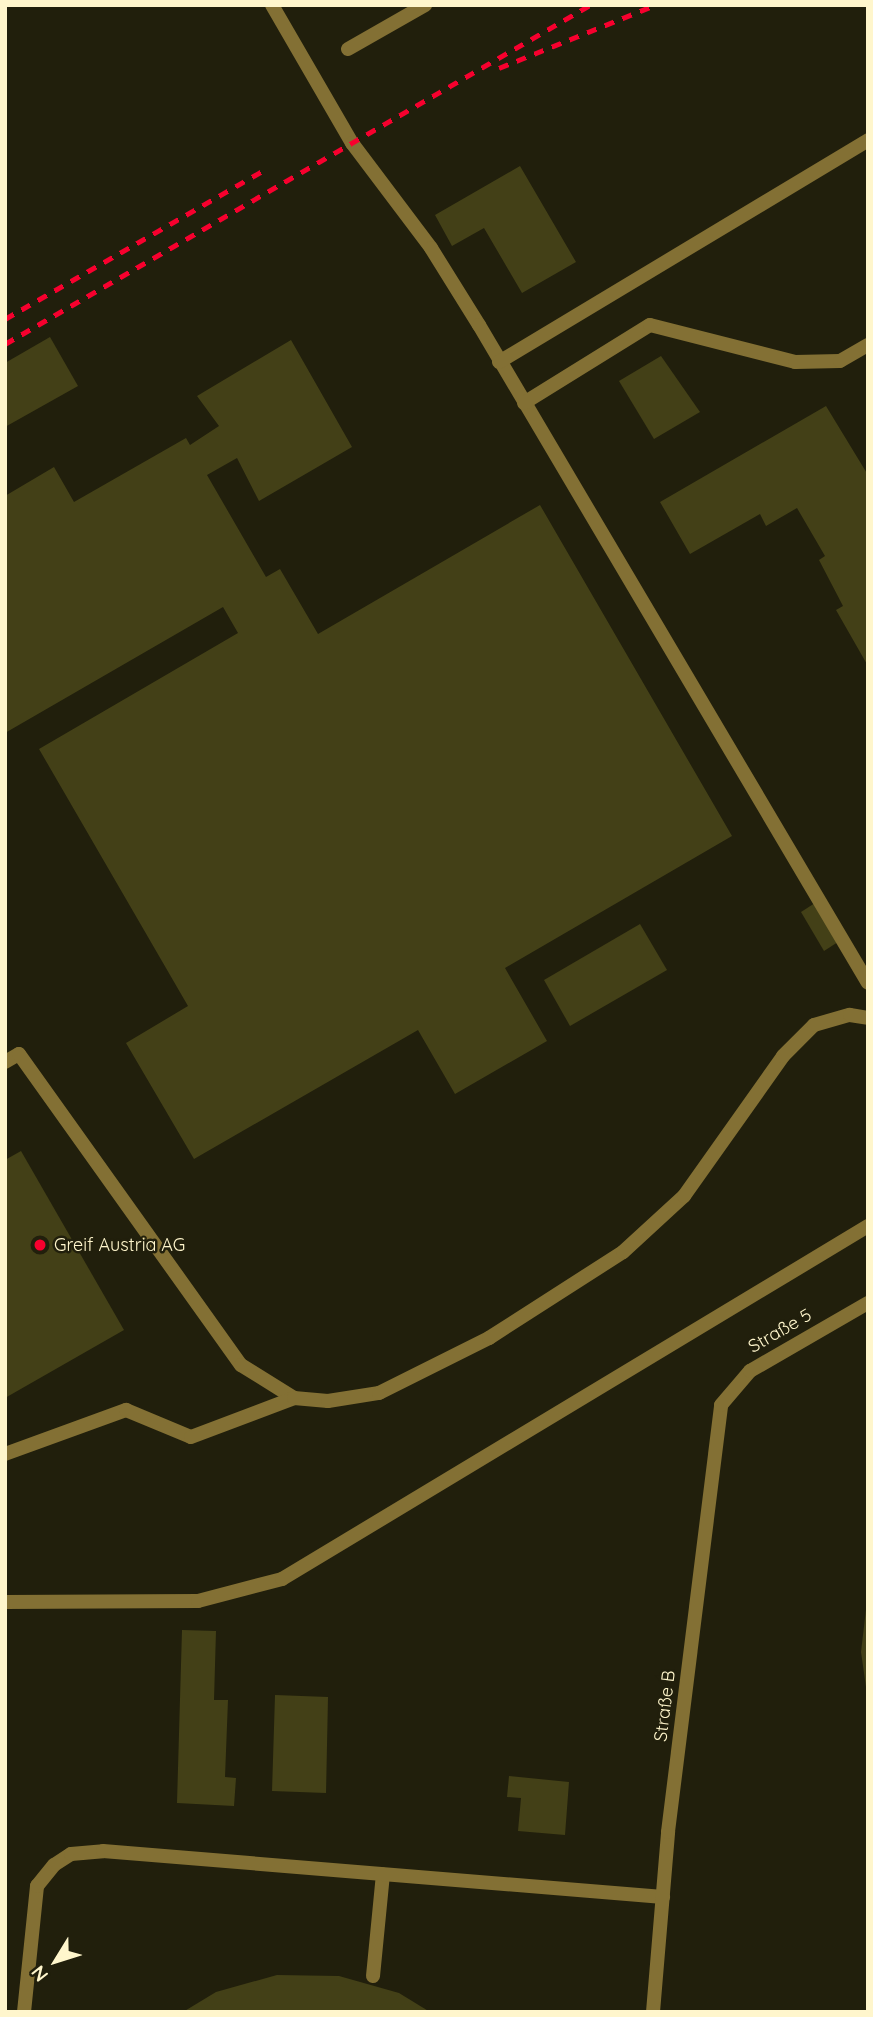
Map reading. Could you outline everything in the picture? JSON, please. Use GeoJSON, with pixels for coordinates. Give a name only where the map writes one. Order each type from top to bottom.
{"type":"FeatureCollection","features":[{"type":"Feature","properties":{"kind":"lane"},"geometry":{"type":"LineString","coordinates":[[272,5],[352,143],[431,248],[868,983]]}},
{"type":"Feature","properties":{"kind":"lane"},"geometry":{"type":"LineString","coordinates":[[348,49],[425,5]]}},
{"type":"Feature","properties":{"kind":"lane"},"geometry":{"type":"LineString","coordinates":[[499,362],[868,140]]}},
{"type":"Feature","properties":{"kind":"lane"},"geometry":{"type":"LineString","coordinates":[[524,403],[650,325],[795,362],[840,361],[868,345]]}},
{"type":"Feature","properties":{"kind":"lane"},"geometry":{"type":"LineString","coordinates":[[5,1454],[126,1410],[191,1437],[294,1398],[328,1401],[379,1393],[489,1338],[624,1252],[684,1196],[783,1056],[814,1025],[850,1015],[868,1018]]}},
{"type":"Feature","properties":{"kind":"lane"},"geometry":{"type":"LineString","coordinates":[[5,1062],[19,1054],[241,1365],[294,1398]]}},
{"type":"Feature","properties":{"kind":"lane"},"geometry":{"type":"LineString","coordinates":[[5,1602],[198,1601],[282,1579],[868,1226]]}},
{"type":"Feature","properties":{"kind":"lane","name":"Straße 5"},"geometry":{"type":"LineString","coordinates":[[721,1405],[750,1371],[868,1303]]}},
{"type":"Feature","properties":{"kind":"lane","name":"Straße B"},"geometry":{"type":"LineString","coordinates":[[653,2012],[663,1897],[721,1405]]}},
{"type":"Feature","properties":{"kind":"lane"},"geometry":{"type":"LineString","coordinates":[[24,2012],[37,1886],[54,1865],[71,1854],[103,1851],[663,1897]]}},
{"type":"Feature","properties":{"kind":"lane"},"geometry":{"type":"LineString","coordinates":[[373,1976],[383,1874]]}},
{"type":"Feature","properties":{"kind":"building"},"geometry":{"type":"Polygon","coordinates":[[[520,166],[576,262],[522,293],[484,228],[452,246],[435,215],[520,166]]]}},
{"type":"Feature","properties":{"kind":"building"},"geometry":{"type":"Polygon","coordinates":[[[50,337],[78,386],[5,427],[5,363],[50,337]]]}},
{"type":"Feature","properties":{"kind":"building"},"geometry":{"type":"Polygon","coordinates":[[[291,340],[352,447],[259,501],[237,458],[207,475],[266,577],[280,569],[318,634],[540,505],[732,836],[505,968],[547,1041],[455,1094],[418,1030],[194,1159],[126,1043],[188,1006],[39,749],[238,633],[223,607],[5,733],[5,496],[54,467],[74,502],[186,438],[190,445],[219,426],[197,396],[291,340]]]}},
{"type":"Feature","properties":{"kind":"building"},"geometry":{"type":"Polygon","coordinates":[[[661,356],[700,412],[654,439],[619,381],[661,356]]]}},
{"type":"Feature","properties":{"kind":"building"},"geometry":{"type":"Polygon","coordinates":[[[826,406],[868,475],[868,666],[836,610],[843,606],[819,560],[825,556],[797,508],[766,526],[760,514],[690,554],[660,502],[826,406]]]}},
{"type":"Feature","properties":{"kind":"building"},"geometry":{"type":"Polygon","coordinates":[[[815,903],[838,942],[824,951],[801,912],[815,903]]]}},
{"type":"Feature","properties":{"kind":"building"},"geometry":{"type":"Polygon","coordinates":[[[640,924],[667,970],[570,1026],[544,980],[640,924]]]}},
{"type":"Feature","properties":{"kind":"building","name":"Greif Austria AG"},"geometry":{"type":"Polygon","coordinates":[[[21,1151],[124,1330],[5,1398],[5,1160],[21,1151]]]}},
{"type":"Feature","properties":{"kind":"building"},"geometry":{"type":"Polygon","coordinates":[[[867,1601],[868,1687],[866,1687],[861,1652],[867,1601]]]}},
{"type":"Feature","properties":{"kind":"building"},"geometry":{"type":"Polygon","coordinates":[[[182,1630],[216,1631],[214,1700],[228,1700],[225,1777],[236,1778],[234,1806],[177,1803],[182,1630]]]}},
{"type":"Feature","properties":{"kind":"building"},"geometry":{"type":"Polygon","coordinates":[[[275,1695],[328,1697],[326,1793],[272,1791],[275,1695]]]}},
{"type":"Feature","properties":{"kind":"building"},"geometry":{"type":"Polygon","coordinates":[[[509,1776],[569,1782],[565,1835],[518,1831],[521,1798],[507,1797],[509,1776]]]}},
{"type":"Feature","properties":{"kind":"building"},"geometry":{"type":"Polygon","coordinates":[[[277,1975],[339,1976],[399,1993],[430,2012],[183,2012],[216,1992],[277,1975]]]}},
{"type":"Feature","properties":{"kind":"railway"},"geometry":{"type":"LineString","coordinates":[[5,344],[590,5]]}},
{"type":"Feature","properties":{"kind":"railway"},"geometry":{"type":"LineString","coordinates":[[499,68],[655,5]]}},
{"type":"Feature","properties":{"kind":"railway"},"geometry":{"type":"LineString","coordinates":[[5,319],[268,168]]}},
{"type":"Feature","properties":{"kind":"place","name":"Greif Austria AG"},"geometry":{"type":"Point","coordinates":[40,1245]}}]}
